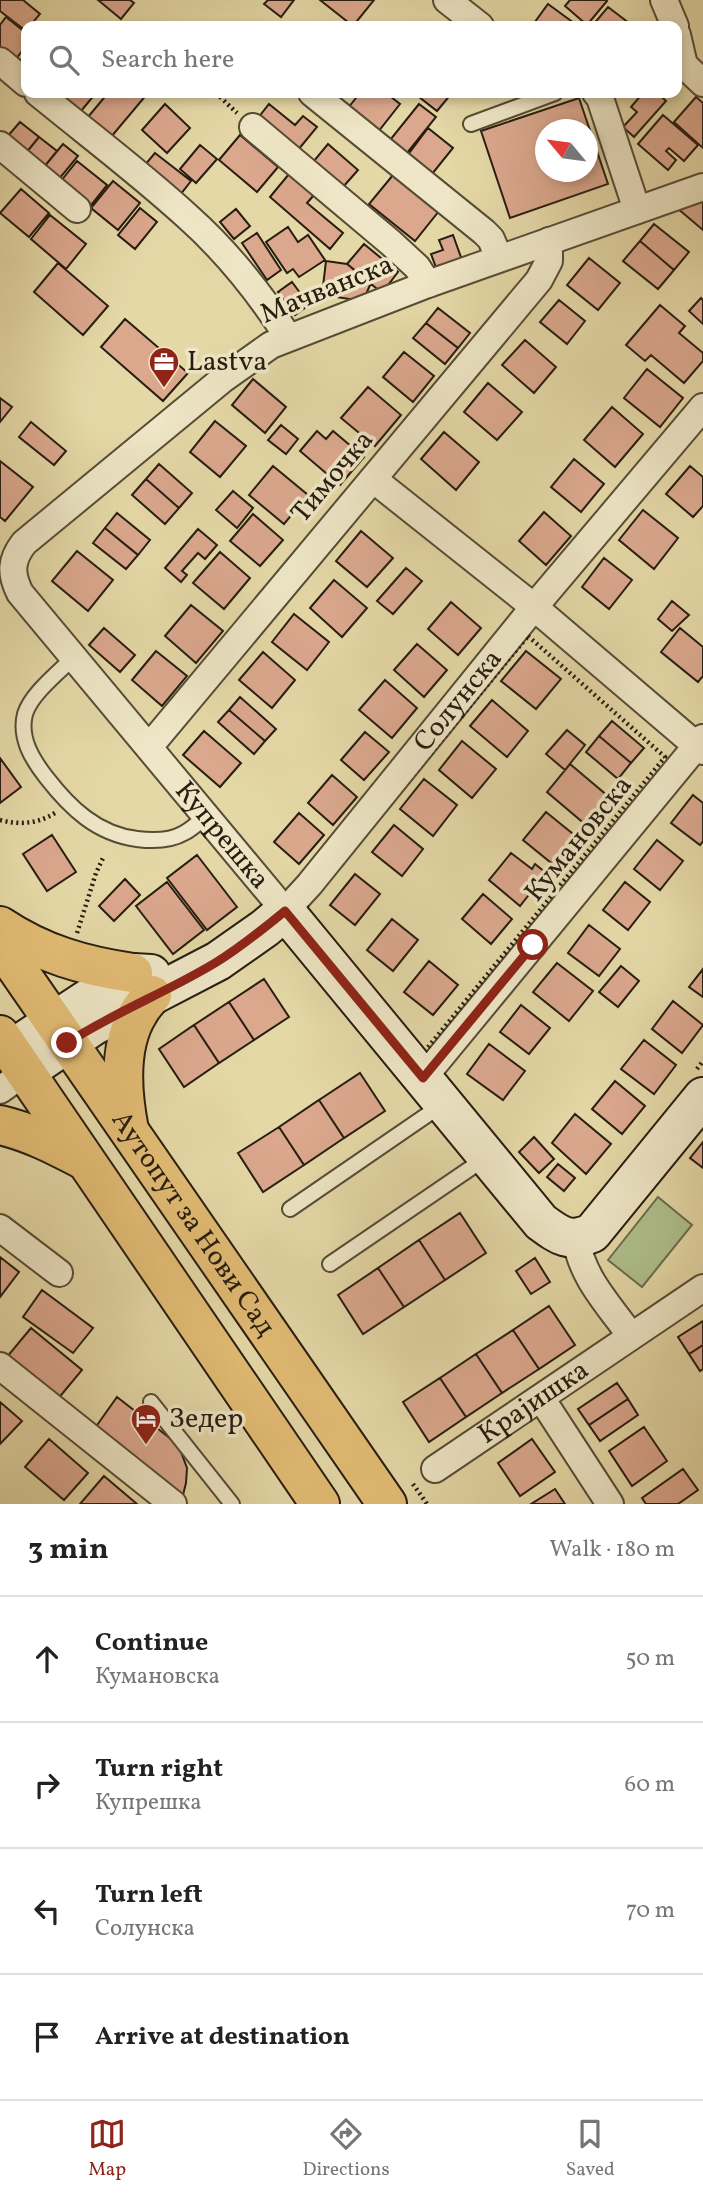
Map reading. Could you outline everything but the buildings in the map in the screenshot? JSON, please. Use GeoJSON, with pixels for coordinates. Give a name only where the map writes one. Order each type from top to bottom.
{"type":"FeatureCollection","features":[{"type":"Feature","properties":{"kind":"main road","name":"Солунска"},"geometry":{"type":"LineString","coordinates":[[7,1061],[60,1032],[93,1026],[143,984],[197,972],[218,961],[296,906]]}},
{"type":"Feature","properties":{"kind":"main road","name":"Купрешка"},"geometry":{"type":"LineString","coordinates":[[296,906],[433,1090],[541,1222],[564,1237],[576,1238]]}},
{"type":"Feature","properties":{"kind":"main road"},"geometry":{"type":"LineString","coordinates":[[0,926],[37,949],[143,984],[127,1049],[124,1086],[129,1132]]}},
{"type":"Feature","properties":{"kind":"main road","name":"Аутопут за Нови Сад"},"geometry":{"type":"LineString","coordinates":[[0,944],[387,1504]]}},
{"type":"Feature","properties":{"kind":"main road","name":"Аутопут за Нови Сад"},"geometry":{"type":"LineString","coordinates":[[7,1061],[84,1161],[320,1504]]}},
{"type":"Feature","properties":{"kind":"main road"},"geometry":{"type":"LineString","coordinates":[[576,1238],[592,1233],[699,1084]]}},
{"type":"Feature","properties":{"kind":"main road"},"geometry":{"type":"LineString","coordinates":[[0,1125],[26,1132],[84,1161]]}},
{"type":"Feature","properties":{"kind":"street"},"geometry":{"type":"LineString","coordinates":[[447,0],[474,21]]}},
{"type":"Feature","properties":{"kind":"street"},"geometry":{"type":"LineString","coordinates":[[664,0],[673,21]]}},
{"type":"Feature","properties":{"kind":"street"},"geometry":{"type":"LineString","coordinates":[[682,57],[684,65],[703,83]]}},
{"type":"Feature","properties":{"kind":"street"},"geometry":{"type":"LineString","coordinates":[[0,61],[21,79]]}},
{"type":"Feature","properties":{"kind":"street"},"geometry":{"type":"LineString","coordinates":[[44,98],[191,219],[265,303],[288,337]]}},
{"type":"Feature","properties":{"kind":"street"},"geometry":{"type":"LineString","coordinates":[[318,98],[484,232],[491,239],[499,258]]}},
{"type":"Feature","properties":{"kind":"street"},"geometry":{"type":"LineString","coordinates":[[600,98],[637,210]]}},
{"type":"Feature","properties":{"kind":"street"},"geometry":{"type":"LineString","coordinates":[[253,127],[391,243],[417,267],[428,284]]}},
{"type":"Feature","properties":{"kind":"street"},"geometry":{"type":"LineString","coordinates":[[0,145],[77,209]]}},
{"type":"Feature","properties":{"kind":"street","name":"Мачванска"},"geometry":{"type":"LineString","coordinates":[[14,580],[12,566],[24,542],[240,365],[288,337],[499,258],[703,187]]}},
{"type":"Feature","properties":{"kind":"street","name":"Тимочка"},"geometry":{"type":"LineString","coordinates":[[149,747],[539,280],[549,261],[549,241]]}},
{"type":"Feature","properties":{"kind":"street","name":"Солунска"},"geometry":{"type":"LineString","coordinates":[[296,906],[309,885],[534,607],[703,407]]}},
{"type":"Feature","properties":{"kind":"street"},"geometry":{"type":"LineString","coordinates":[[373,479],[701,745]]}},
{"type":"Feature","properties":{"kind":"street","name":"Купрешка"},"geometry":{"type":"LineString","coordinates":[[14,580],[20,593],[205,817],[296,906]]}},
{"type":"Feature","properties":{"kind":"street","name":"Кумановска"},"geometry":{"type":"LineString","coordinates":[[433,1090],[701,745]]}},
{"type":"Feature","properties":{"kind":"street"},"geometry":{"type":"LineString","coordinates":[[0,1228],[59,1273]]}},
{"type":"Feature","properties":{"kind":"street"},"geometry":{"type":"LineString","coordinates":[[576,1238],[578,1255],[589,1279],[631,1336]]}},
{"type":"Feature","properties":{"kind":"street","name":"Крајишка"},"geometry":{"type":"LineString","coordinates":[[435,1469],[703,1288]]}},
{"type":"Feature","properties":{"kind":"street"},"geometry":{"type":"LineString","coordinates":[[0,1366],[173,1504]]}},
{"type":"Feature","properties":{"kind":"street"},"geometry":{"type":"LineString","coordinates":[[541,1398],[610,1504]]}},
{"type":"Feature","properties":{"kind":"lane"},"geometry":{"type":"LineString","coordinates":[[471,124],[541,98]]}},
{"type":"Feature","properties":{"kind":"lane"},"geometry":{"type":"LineString","coordinates":[[74,657],[35,696],[25,715],[23,727],[27,748],[50,781],[78,813],[91,823],[125,838],[159,840],[175,837],[186,833],[205,817]]}},
{"type":"Feature","properties":{"kind":"lane","name":"Кумановска"},"geometry":{"type":"LineString","coordinates":[[290,1209],[433,1090]]}},
{"type":"Feature","properties":{"kind":"lane"},"geometry":{"type":"LineString","coordinates":[[330,1265],[488,1157]]}},
{"type":"Feature","properties":{"kind":"lane"},"geometry":{"type":"LineString","coordinates":[[151,1402],[232,1504]]}},
{"type":"Feature","properties":{"kind":"path"},"geometry":{"type":"LineString","coordinates":[[528,636],[665,757],[424,1052],[296,906],[528,636]]}},
{"type":"Feature","properties":{"kind":"path"},"geometry":{"type":"LineString","coordinates":[[0,820],[18,824],[42,821],[55,813]]}},
{"type":"Feature","properties":{"kind":"path"},"geometry":{"type":"LineString","coordinates":[[76,938],[103,858]]}},
{"type":"Feature","properties":{"kind":"path"},"geometry":{"type":"LineString","coordinates":[[699,1084],[703,1061]]}},
{"type":"Feature","properties":{"kind":"green space"},"geometry":{"type":"Polygon","coordinates":[[[658,1197],[692,1225],[642,1287],[608,1260],[658,1197]]]}},
{"type":"Feature","properties":{"kind":"place","name":"Lastva"},"geometry":{"type":"Point","coordinates":[164,389]}},
{"type":"Feature","properties":{"kind":"place","name":"Зедер"},"geometry":{"type":"Point","coordinates":[146,1446]}},
{"type":"Feature","properties":{"kind":"route"},"geometry":{"type":"LineString","coordinates":[[67,1043],[93,1026],[218,961],[285,911],[423,1078],[533,945]]}}]}
